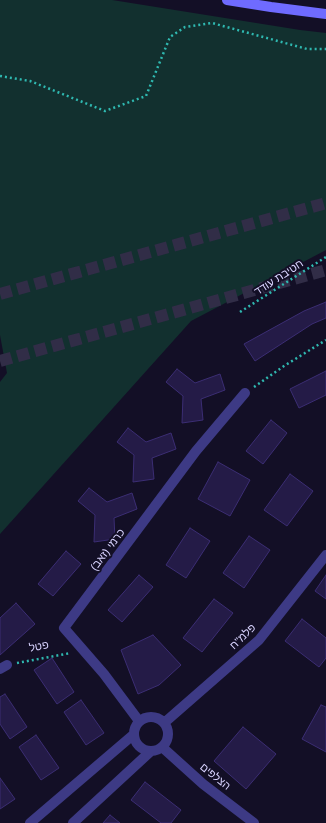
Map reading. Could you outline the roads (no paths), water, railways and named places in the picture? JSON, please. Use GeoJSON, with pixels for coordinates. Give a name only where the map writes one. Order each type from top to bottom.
{"type":"FeatureCollection","features":[{"type":"Feature","properties":{"kind":"street"},"geometry":{"type":"LineString","coordinates":[[227,0],[326,14]]}},
{"type":"Feature","properties":{"kind":"street","name":"כרמי (זאב)"},"geometry":{"type":"LineString","coordinates":[[139,721],[104,674],[64,628],[196,451],[246,393]]}},
{"type":"Feature","properties":{"kind":"street","name":"פלמ\"ח"},"geometry":{"type":"LineString","coordinates":[[164,723],[259,640],[326,555]]}},
{"type":"Feature","properties":{"kind":"street"},"geometry":{"type":"LineString","coordinates":[[149,716],[160,719],[164,723],[167,727],[168,738],[162,747],[157,750],[145,751],[137,745],[134,740],[133,730],[139,721],[149,716]]}},
{"type":"Feature","properties":{"kind":"street"},"geometry":{"type":"LineString","coordinates":[[30,823],[133,735]]}},
{"type":"Feature","properties":{"kind":"street","name":"הצלפים"},"geometry":{"type":"LineString","coordinates":[[162,747],[203,784],[254,823]]}},
{"type":"Feature","properties":{"kind":"street"},"geometry":{"type":"LineString","coordinates":[[73,823],[151,751]]}},
{"type":"Feature","properties":{"kind":"tunnel"},"geometry":{"type":"LineString","coordinates":[[0,294],[326,203]]}},
{"type":"Feature","properties":{"kind":"tunnel"},"geometry":{"type":"LineString","coordinates":[[0,361],[326,270]]}}]}
